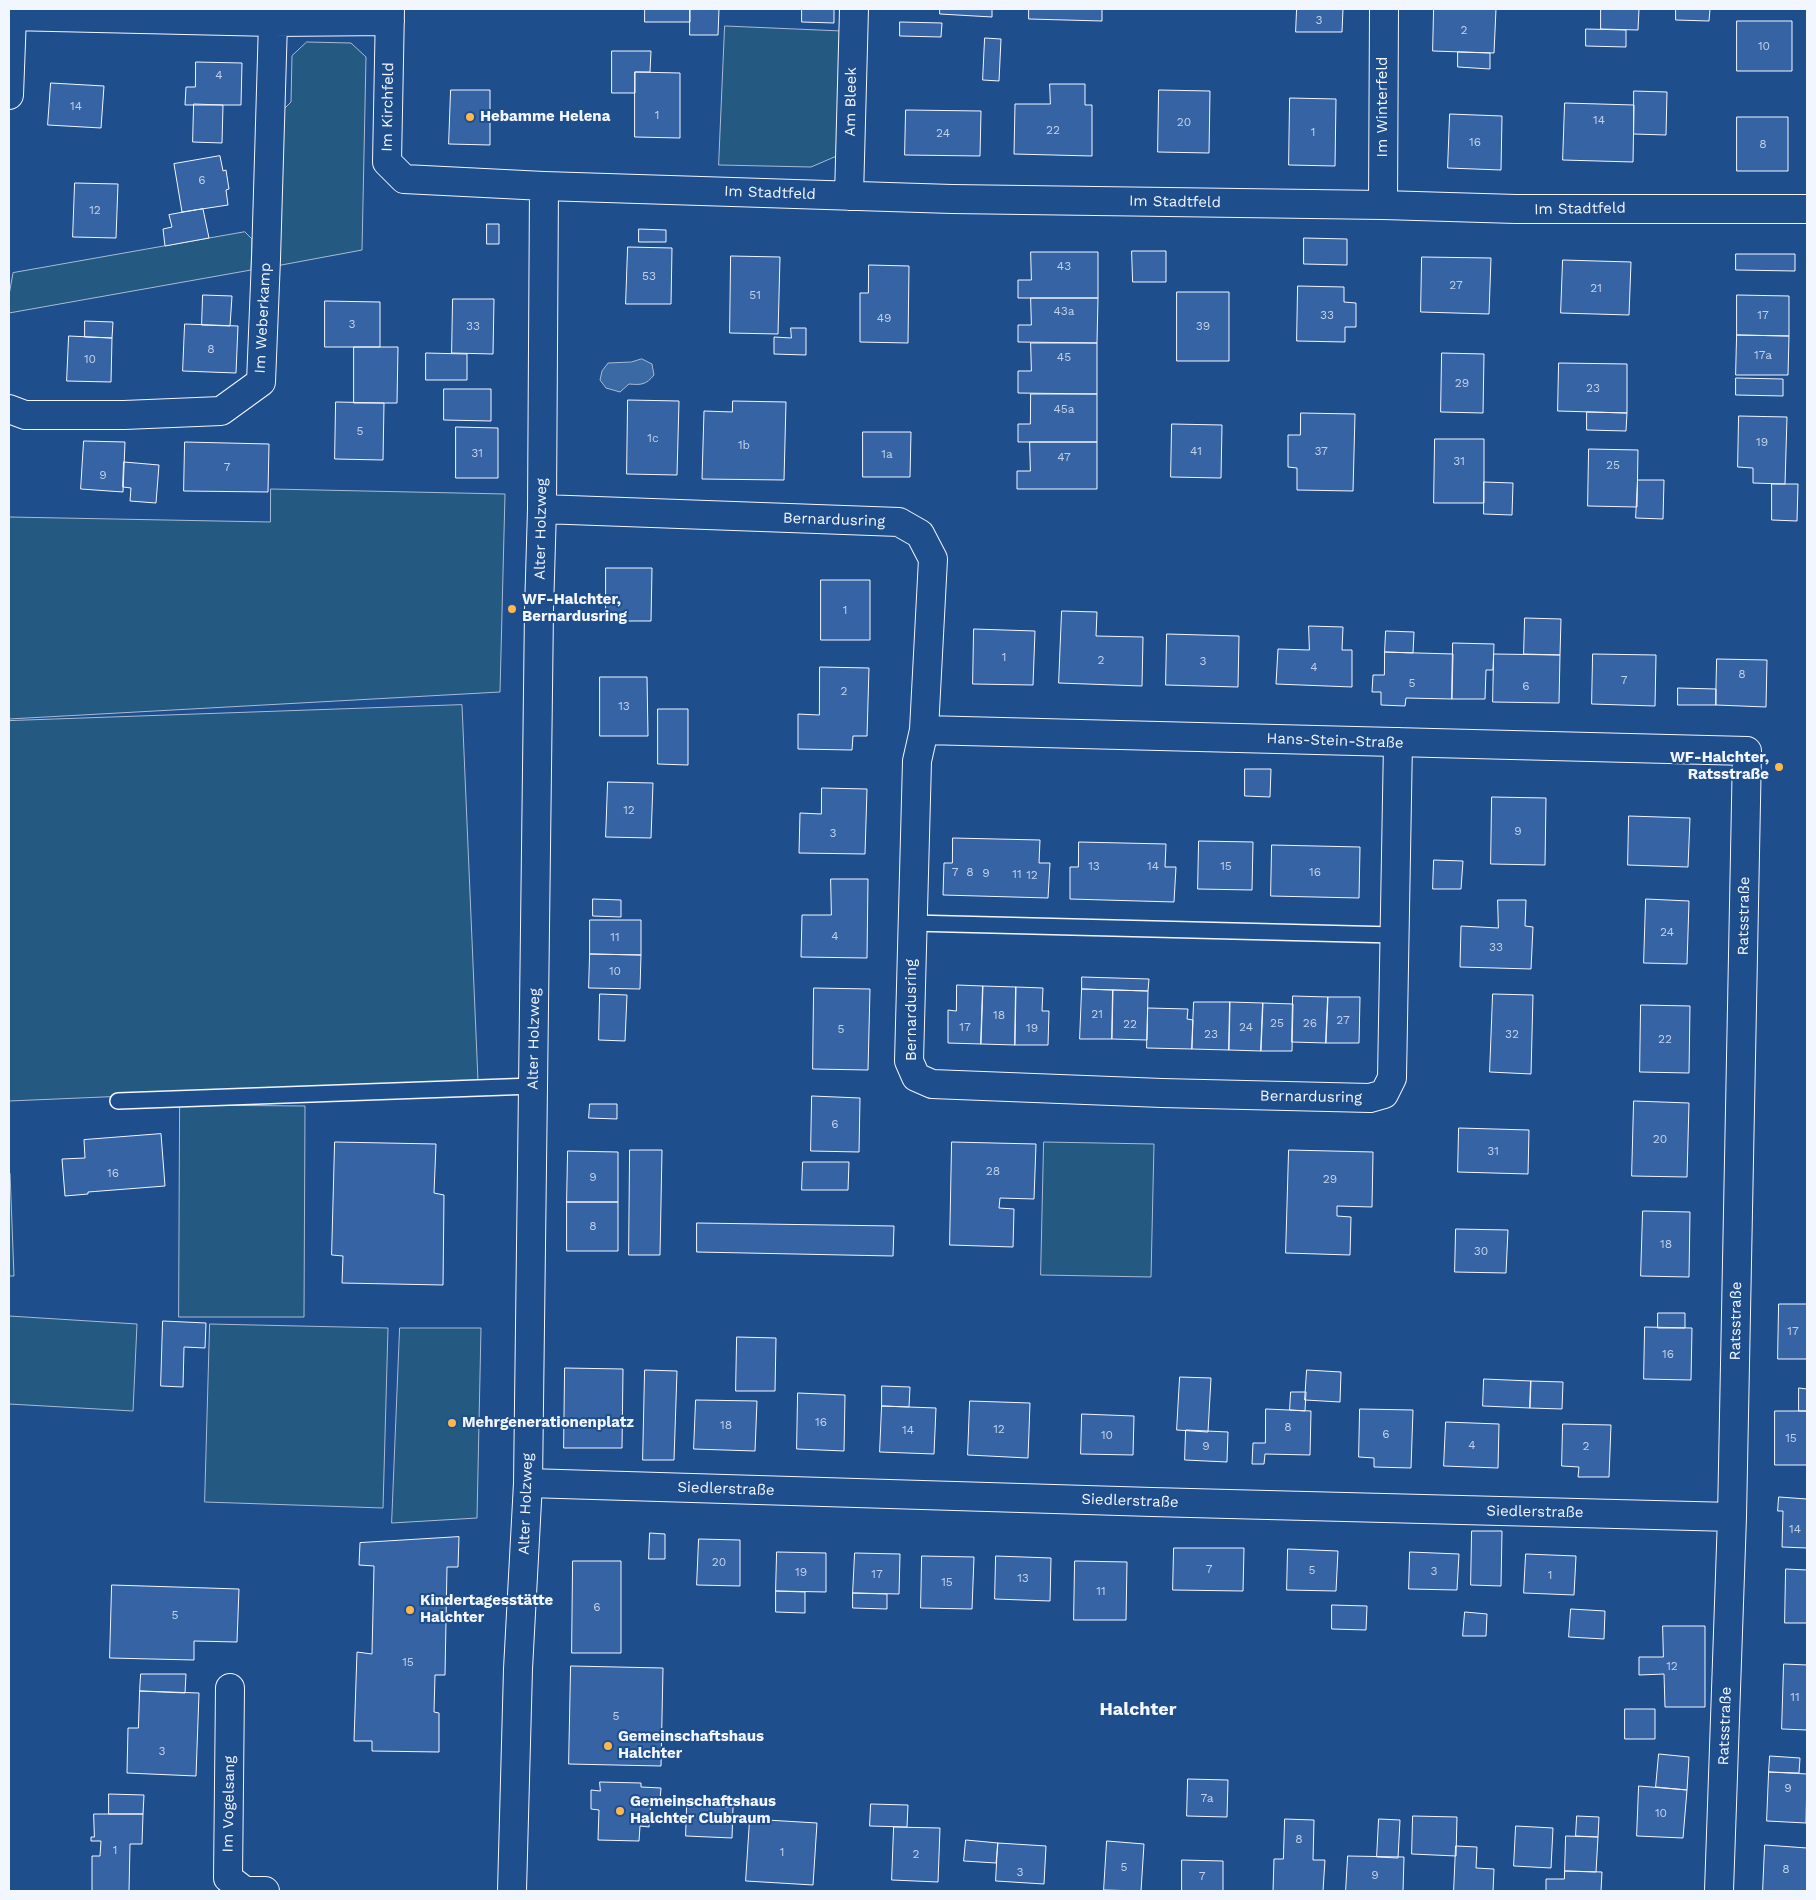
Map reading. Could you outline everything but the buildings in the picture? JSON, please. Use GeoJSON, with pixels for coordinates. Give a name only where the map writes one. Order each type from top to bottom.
{"type":"FeatureCollection","features":[{"type":"Feature","properties":{"kind":"street","name":"Am Bleek"},"geometry":{"type":"LineString","coordinates":[[849,196],[854,9]]}},
{"type":"Feature","properties":{"kind":"street","name":"Im Winterfeld"},"geometry":{"type":"LineString","coordinates":[[1383,205],[1384,9]]}},
{"type":"Feature","properties":{"kind":"street"},"geometry":{"type":"LineString","coordinates":[[9,95],[10,16],[123,13],[273,22],[390,15]]}},
{"type":"Feature","properties":{"kind":"street","name":"Im Kirchfeld"},"geometry":{"type":"LineString","coordinates":[[390,15],[387,162],[404,179],[544,186]]}},
{"type":"Feature","properties":{"kind":"street","name":"Im Weberkamp"},"geometry":{"type":"LineString","coordinates":[[9,409],[24,415],[124,415],[221,412],[260,382],[266,259],[273,22]]}},
{"type":"Feature","properties":{"kind":"street","name":"Im Stadtfeld"},"geometry":{"type":"LineString","coordinates":[[544,186],[849,196],[1516,209],[1807,209]]}},
{"type":"Feature","properties":{"kind":"street","name":"Alter Holzweg"},"geometry":{"type":"LineString","coordinates":[[512,1891],[518,1669],[528,1483],[539,610],[542,509],[544,186]]}},
{"type":"Feature","properties":{"kind":"street","name":"Bernardusring"},"geometry":{"type":"LineString","coordinates":[[542,509],[899,522],[920,534],[933,558],[924,730],[917,761],[909,1061],[916,1077],[932,1084],[1162,1093],[1370,1098],[1384,1094],[1392,1078],[1398,742]]}},
{"type":"Feature","properties":{"kind":"street","name":"Hans-Stein-Straße"},"geometry":{"type":"LineString","coordinates":[[924,730],[1747,751]]}},
{"type":"Feature","properties":{"kind":"street","name":"Ratsstraße"},"geometry":{"type":"LineString","coordinates":[[1719,1891],[1732,1517],[1747,751]]}},
{"type":"Feature","properties":{"kind":"street","name":"Siedlerstraße"},"geometry":{"type":"LineString","coordinates":[[528,1483],[1732,1517]]}},
{"type":"Feature","properties":{"kind":"street","name":"Im Vogelsang"},"geometry":{"type":"LineString","coordinates":[[230,1688],[228,1878],[245,1891],[265,1891]]}},
{"type":"Feature","properties":{"kind":"lane"},"geometry":{"type":"LineString","coordinates":[[912,923],[1394,935]]}},
{"type":"Feature","properties":{"kind":"lane"},"geometry":{"type":"LineString","coordinates":[[118,1102],[533,1086]]}},
{"type":"Feature","properties":{"kind":"shaded area"},"geometry":{"type":"Polygon","coordinates":[[[725,26],[842,31],[839,155],[811,167],[719,165],[725,26]]]}},
{"type":"Feature","properties":{"kind":"shaded area"},"geometry":{"type":"Polygon","coordinates":[[[307,42],[351,43],[366,57],[362,250],[276,266],[279,114],[291,102],[292,56],[307,42]]]}},
{"type":"Feature","properties":{"kind":"shaded area"},"geometry":{"type":"Polygon","coordinates":[[[245,232],[252,239],[251,270],[9,313],[9,295],[13,273],[245,232]]]}},
{"type":"Feature","properties":{"kind":"shaded area"},"geometry":{"type":"Polygon","coordinates":[[[642,359],[652,364],[654,375],[646,383],[629,384],[620,392],[606,388],[600,380],[602,371],[608,363],[631,362],[642,359]]]}},
{"type":"Feature","properties":{"kind":"shaded area"},"geometry":{"type":"Polygon","coordinates":[[[271,489],[505,494],[500,692],[9,719],[9,517],[270,522],[271,489]]]}},
{"type":"Feature","properties":{"kind":"shaded area"},"geometry":{"type":"Polygon","coordinates":[[[462,705],[478,1081],[9,1101],[9,721],[462,705]]]}},
{"type":"Feature","properties":{"kind":"shaded area"},"geometry":{"type":"Polygon","coordinates":[[[180,1105],[305,1106],[304,1317],[179,1317],[180,1105]]]}},
{"type":"Feature","properties":{"kind":"shaded area"},"geometry":{"type":"Polygon","coordinates":[[[1044,1142],[1154,1144],[1151,1277],[1041,1275],[1044,1142]]]}},
{"type":"Feature","properties":{"kind":"shaded area"},"geometry":{"type":"Polygon","coordinates":[[[10,1173],[14,1276],[9,1276],[10,1173]]]}},
{"type":"Feature","properties":{"kind":"shaded area"},"geometry":{"type":"Polygon","coordinates":[[[9,1316],[137,1324],[133,1411],[9,1404],[9,1316]]]}},
{"type":"Feature","properties":{"kind":"shaded area"},"geometry":{"type":"Polygon","coordinates":[[[210,1324],[388,1328],[383,1508],[205,1502],[210,1324]]]}},
{"type":"Feature","properties":{"kind":"shaded area"},"geometry":{"type":"Polygon","coordinates":[[[400,1328],[481,1328],[477,1518],[392,1523],[400,1328]]]}},
{"type":"Feature","properties":{"kind":"place","name":"Hebamme Helena"},"geometry":{"type":"Point","coordinates":[470,117]}},
{"type":"Feature","properties":{"kind":"place","name":"WF-Halchter, Bernardusring"},"geometry":{"type":"Point","coordinates":[512,609]}},
{"type":"Feature","properties":{"kind":"place","name":"WF-Halchter, Ratsstraße"},"geometry":{"type":"Point","coordinates":[1779,767]}},
{"type":"Feature","properties":{"kind":"place","name":"Mehrgenerationenplatz"},"geometry":{"type":"Point","coordinates":[452,1423]}},
{"type":"Feature","properties":{"kind":"place","name":"Kindertagesstätte Halchter"},"geometry":{"type":"Point","coordinates":[410,1610]}},
{"type":"Feature","properties":{"kind":"place","name":"Gemeinschaftshaus Halchter"},"geometry":{"type":"Point","coordinates":[608,1746]}},
{"type":"Feature","properties":{"kind":"place","name":"Gemeinschaftshaus Halchter Clubraum"},"geometry":{"type":"Point","coordinates":[620,1811]}},
{"type":"Feature","properties":{"kind":"district","name":"Halchter"},"geometry":{"type":"Point","coordinates":[1138,1710]}}]}
